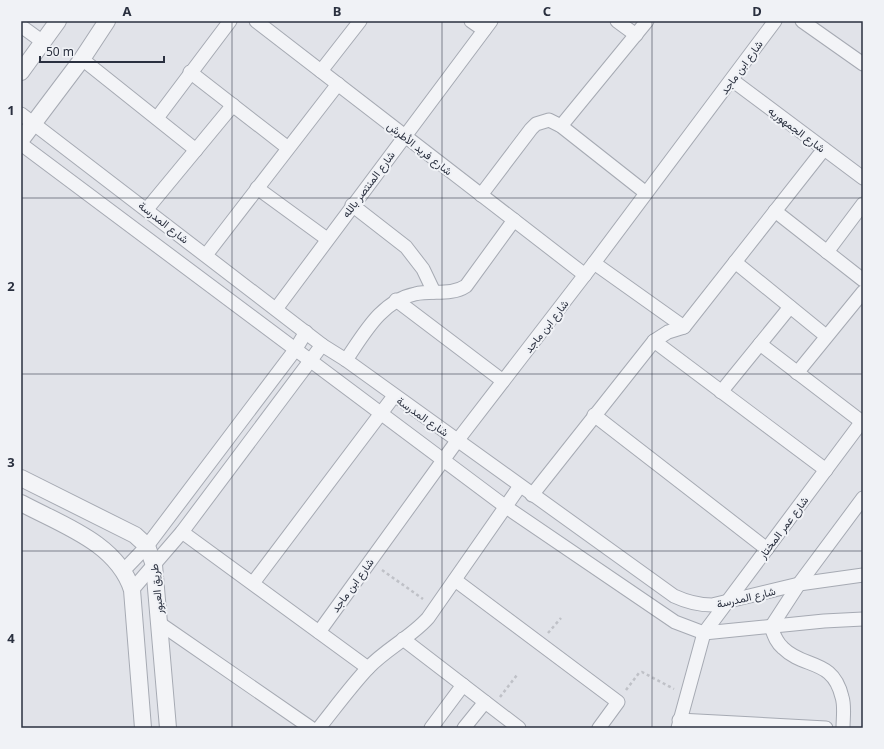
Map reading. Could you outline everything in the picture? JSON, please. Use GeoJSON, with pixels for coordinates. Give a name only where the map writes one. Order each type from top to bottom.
{"type":"FeatureCollection","features":[{"type":"Feature","properties":{"kind":"street"},"geometry":{"type":"LineString","coordinates":[[21,72],[58,21]]}},
{"type":"Feature","properties":{"kind":"street"},"geometry":{"type":"LineString","coordinates":[[21,140],[27,118],[82,59],[107,21]]}},
{"type":"Feature","properties":{"kind":"street"},"geometry":{"type":"LineString","coordinates":[[157,118],[190,72],[230,21]]}},
{"type":"Feature","properties":{"kind":"street","name":"شارع فريد الأطرش"},"geometry":{"type":"LineString","coordinates":[[256,21],[585,275]]}},
{"type":"Feature","properties":{"kind":"street"},"geometry":{"type":"LineString","coordinates":[[320,71],[360,21]]}},
{"type":"Feature","properties":{"kind":"street"},"geometry":{"type":"LineString","coordinates":[[471,21],[487,26]]}},
{"type":"Feature","properties":{"kind":"street"},"geometry":{"type":"LineString","coordinates":[[617,21],[636,35]]}},
{"type":"Feature","properties":{"kind":"street"},"geometry":{"type":"LineString","coordinates":[[561,126],[647,21]]}},
{"type":"Feature","properties":{"kind":"street","name":"شارع ابن ماجد"},"geometry":{"type":"LineString","coordinates":[[319,632],[457,440],[585,275],[775,21]]}},
{"type":"Feature","properties":{"kind":"street"},"geometry":{"type":"LineString","coordinates":[[802,21],[863,63]]}},
{"type":"Feature","properties":{"kind":"street"},"geometry":{"type":"LineString","coordinates":[[21,26],[43,42]]}},
{"type":"Feature","properties":{"kind":"street","name":"شارع المنتصر بالله"},"geometry":{"type":"LineString","coordinates":[[276,309],[352,205],[487,26]]}},
{"type":"Feature","properties":{"kind":"street"},"geometry":{"type":"LineString","coordinates":[[82,59],[196,150]]}},
{"type":"Feature","properties":{"kind":"street"},"geometry":{"type":"LineString","coordinates":[[190,72],[288,148]]}},
{"type":"Feature","properties":{"kind":"street","name":"شارع الجمهوريه"},"geometry":{"type":"LineString","coordinates":[[732,80],[863,178]]}},
{"type":"Feature","properties":{"kind":"street"},"geometry":{"type":"LineString","coordinates":[[206,255],[338,84]]}},
{"type":"Feature","properties":{"kind":"street"},"geometry":{"type":"LineString","coordinates":[[147,209],[233,106]]}},
{"type":"Feature","properties":{"kind":"street","name":"شارع المدرسة"},"geometry":{"type":"LineString","coordinates":[[27,118],[322,345],[346,360],[674,596],[686,602],[699,605],[726,603],[799,584],[863,575]]}},
{"type":"Feature","properties":{"kind":"street"},"geometry":{"type":"LineString","coordinates":[[481,195],[536,124],[549,120],[561,126],[646,193]]}},
{"type":"Feature","properties":{"kind":"street","name":"شارع المدرسة"},"geometry":{"type":"LineString","coordinates":[[21,144],[506,507],[675,622],[704,633],[863,619]]}},
{"type":"Feature","properties":{"kind":"street"},"geometry":{"type":"LineString","coordinates":[[532,495],[654,341],[668,332],[684,327],[824,149]]}},
{"type":"Feature","properties":{"kind":"street"},"geometry":{"type":"LineString","coordinates":[[257,188],[327,239]]}},
{"type":"Feature","properties":{"kind":"street"},"geometry":{"type":"LineString","coordinates":[[827,252],[863,204]]}},
{"type":"Feature","properties":{"kind":"street"},"geometry":{"type":"LineString","coordinates":[[352,205],[406,248],[423,269],[434,292]]}},
{"type":"Feature","properties":{"kind":"street"},"geometry":{"type":"LineString","coordinates":[[775,211],[863,280]]}},
{"type":"Feature","properties":{"kind":"street"},"geometry":{"type":"LineString","coordinates":[[346,360],[376,318],[396,300],[415,294],[460,290],[466,286],[514,220]]}},
{"type":"Feature","properties":{"kind":"street"},"geometry":{"type":"LineString","coordinates":[[735,262],[826,336]]}},
{"type":"Feature","properties":{"kind":"street"},"geometry":{"type":"LineString","coordinates":[[594,263],[684,327]]}},
{"type":"Feature","properties":{"kind":"street"},"geometry":{"type":"LineString","coordinates":[[797,373],[863,292]]}},
{"type":"Feature","properties":{"kind":"street"},"geometry":{"type":"LineString","coordinates":[[396,300],[503,381]]}},
{"type":"Feature","properties":{"kind":"street"},"geometry":{"type":"LineString","coordinates":[[722,392],[790,307]]}},
{"type":"Feature","properties":{"kind":"street"},"geometry":{"type":"LineString","coordinates":[[124,570],[147,546],[295,350],[306,332]]}},
{"type":"Feature","properties":{"kind":"street"},"geometry":{"type":"LineString","coordinates":[[654,341],[826,470]]}},
{"type":"Feature","properties":{"kind":"street"},"geometry":{"type":"LineString","coordinates":[[760,344],[862,421]]}},
{"type":"Feature","properties":{"kind":"street"},"geometry":{"type":"LineString","coordinates":[[132,590],[182,532],[322,345]]}},
{"type":"Feature","properties":{"kind":"street"},"geometry":{"type":"LineString","coordinates":[[253,583],[394,396]]}},
{"type":"Feature","properties":{"kind":"street"},"geometry":{"type":"LineString","coordinates":[[594,415],[767,548]]}},
{"type":"Feature","properties":{"kind":"street","name":"شارع عمر المختار"},"geometry":{"type":"LineString","coordinates":[[704,633],[862,421]]}},
{"type":"Feature","properties":{"kind":"street"},"geometry":{"type":"LineString","coordinates":[[21,478],[135,535],[147,546]]}},
{"type":"Feature","properties":{"kind":"street"},"geometry":{"type":"LineString","coordinates":[[319,728],[368,668],[402,639],[418,629],[455,580],[520,486]]}},
{"type":"Feature","properties":{"kind":"street"},"geometry":{"type":"LineString","coordinates":[[843,728],[843,698],[838,684],[830,673],[818,665],[793,656],[783,648],[775,639],[770,627],[799,584],[863,498]]}},
{"type":"Feature","properties":{"kind":"street"},"geometry":{"type":"LineString","coordinates":[[21,503],[101,547],[124,570],[132,590],[143,728]]}},
{"type":"Feature","properties":{"kind":"street"},"geometry":{"type":"LineString","coordinates":[[182,532],[368,668]]}},
{"type":"Feature","properties":{"kind":"street","name":"طريق العبور"},"geometry":{"type":"LineString","coordinates":[[147,546],[154,565],[168,728]]}},
{"type":"Feature","properties":{"kind":"street"},"geometry":{"type":"LineString","coordinates":[[455,580],[618,702],[599,728]]}},
{"type":"Feature","properties":{"kind":"street"},"geometry":{"type":"LineString","coordinates":[[160,623],[311,728]]}},
{"type":"Feature","properties":{"kind":"street"},"geometry":{"type":"LineString","coordinates":[[704,633],[678,724],[826,728]]}},
{"type":"Feature","properties":{"kind":"street"},"geometry":{"type":"LineString","coordinates":[[402,639],[519,728]]}},
{"type":"Feature","properties":{"kind":"street"},"geometry":{"type":"LineString","coordinates":[[431,728],[463,685]]}},
{"type":"Feature","properties":{"kind":"street"},"geometry":{"type":"LineString","coordinates":[[464,728],[488,704]]}},
{"type":"Feature","properties":{"kind":"path"},"geometry":{"type":"LineString","coordinates":[[370,561],[435,608]]}},
{"type":"Feature","properties":{"kind":"path"},"geometry":{"type":"LineString","coordinates":[[540,643],[560,618]]}},
{"type":"Feature","properties":{"kind":"path"},"geometry":{"type":"LineString","coordinates":[[618,702],[639,673],[642,672],[666,685]]}},
{"type":"Feature","properties":{"kind":"path"},"geometry":{"type":"LineString","coordinates":[[488,704],[517,675]]}}]}
